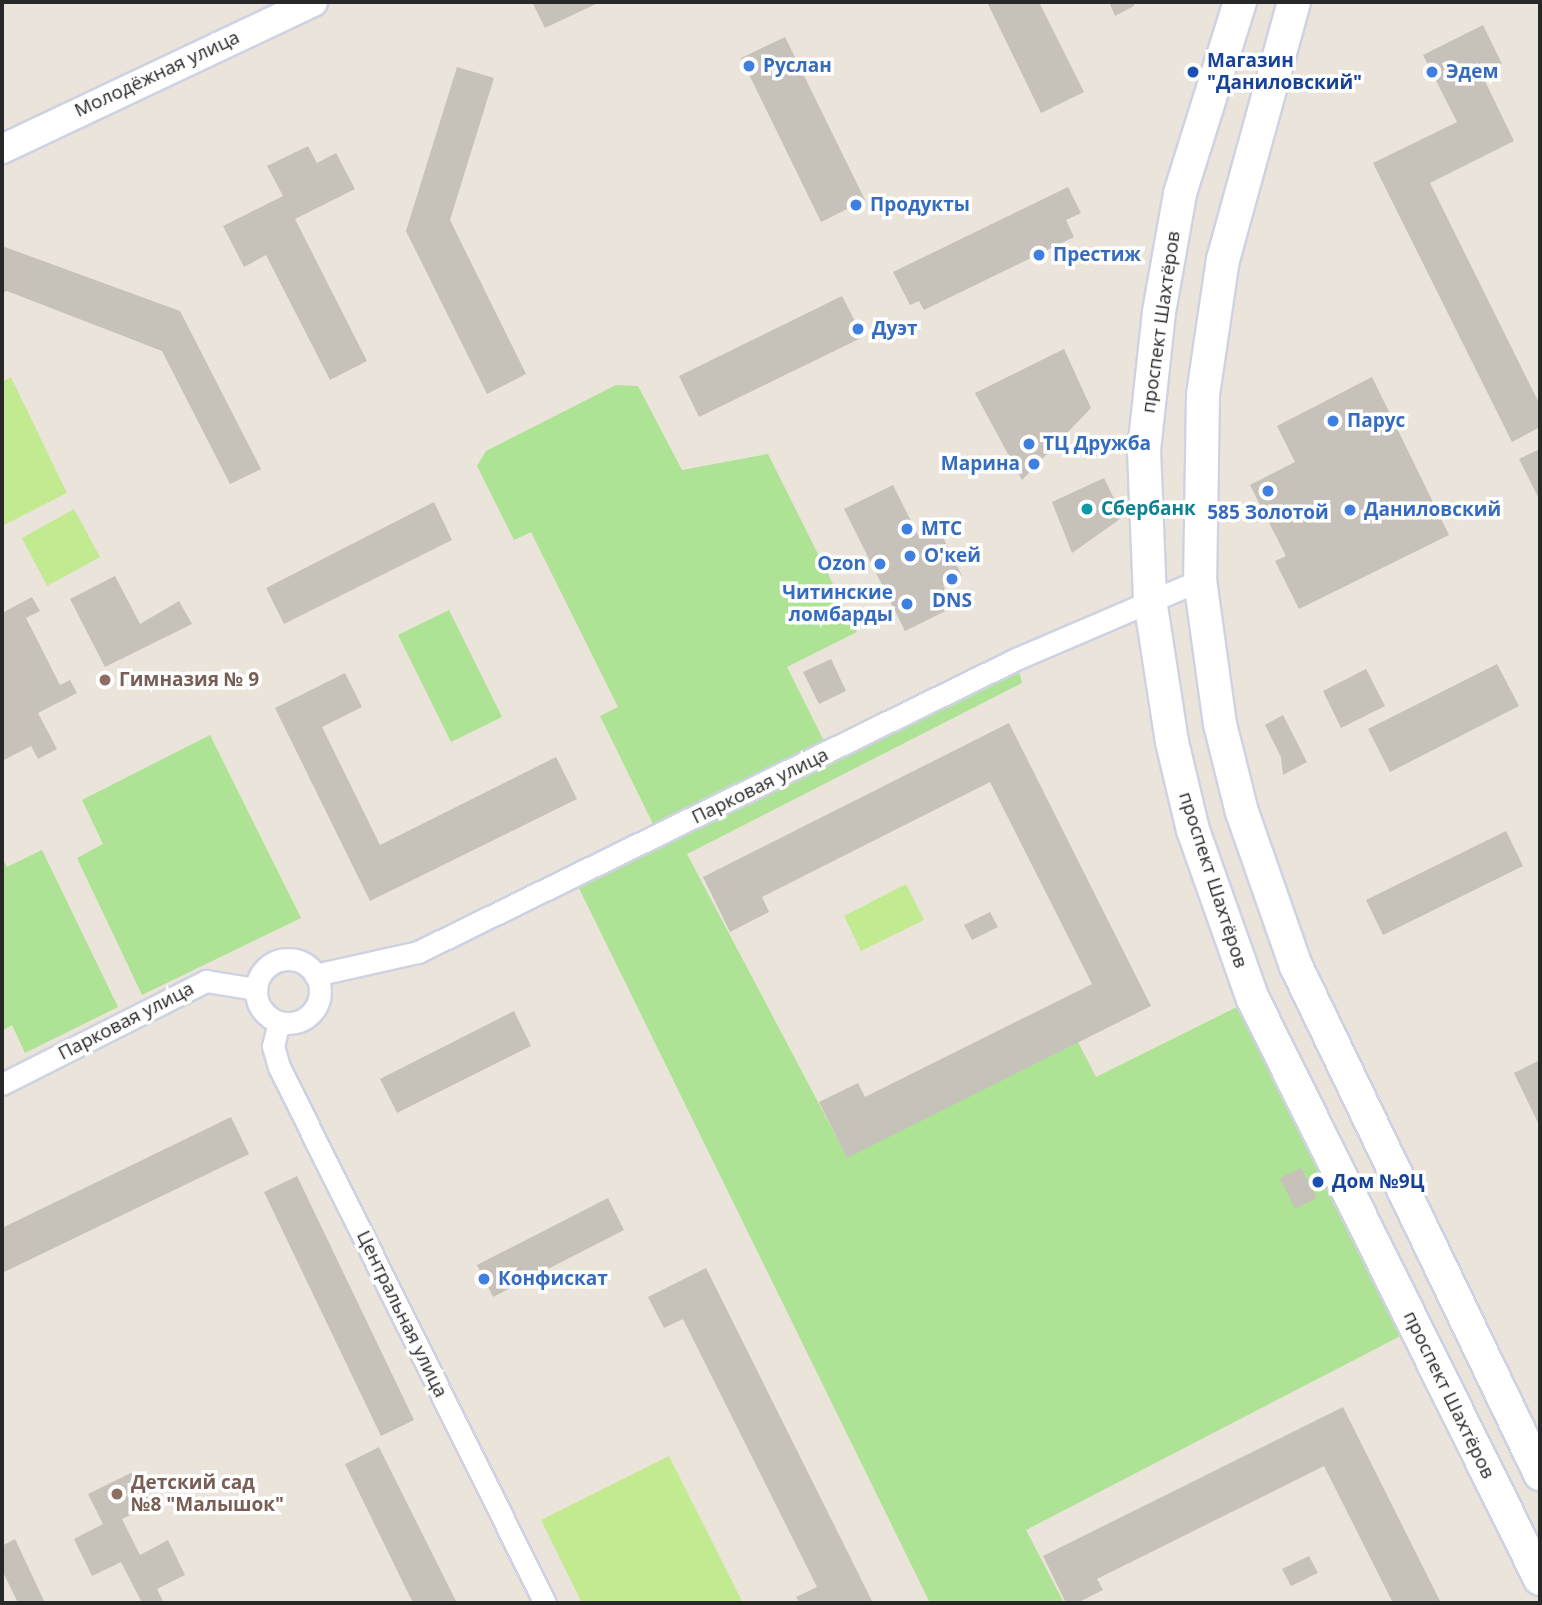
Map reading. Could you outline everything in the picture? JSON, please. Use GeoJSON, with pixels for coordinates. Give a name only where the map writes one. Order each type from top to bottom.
{"type":"FeatureCollection","features":[{"type":"Feature","properties":{"kind":"main road","name":"проспект Шахтёров"},"geometry":{"type":"LineString","coordinates":[[1240,2],[1180,194],[1159,312],[1144,450],[1150,600],[1172,742],[1193,830],[1253,999],[1540,1579]]}},
{"type":"Feature","properties":{"kind":"main road"},"geometry":{"type":"LineString","coordinates":[[1294,2],[1223,259],[1203,395],[1200,580],[1220,724],[1273,906],[1330,1040],[1540,1474]]}},
{"type":"Feature","properties":{"kind":"street","name":"Молодёжная улица"},"geometry":{"type":"LineString","coordinates":[[2,149],[313,2]]}},
{"type":"Feature","properties":{"kind":"street","name":"Парковая улица"},"geometry":{"type":"LineString","coordinates":[[315,975],[418,952],[1017,659],[1200,580]]}},
{"type":"Feature","properties":{"kind":"street"},"geometry":{"type":"LineString","coordinates":[[276,960],[300,961],[315,975],[319,995],[312,1012],[297,1021],[279,1022],[261,1009],[256,989],[258,977],[276,960]]}},
{"type":"Feature","properties":{"kind":"street","name":"Парковая улица"},"geometry":{"type":"LineString","coordinates":[[2,1084],[206,981],[256,989]]}},
{"type":"Feature","properties":{"kind":"street","name":"Центральная улица"},"geometry":{"type":"LineString","coordinates":[[279,1022],[273,1046],[279,1067],[545,1603]]}},
{"type":"Feature","properties":{"kind":"green space"},"geometry":{"type":"Polygon","coordinates":[[[11,377],[67,493],[2,526],[2,382],[11,377]]]}},
{"type":"Feature","properties":{"kind":"green space"},"geometry":{"type":"Polygon","coordinates":[[[616,385],[638,386],[682,470],[768,454],[857,632],[787,667],[824,741],[654,826],[600,716],[618,707],[531,532],[514,540],[477,466],[486,451],[616,385]]]}},
{"type":"Feature","properties":{"kind":"green space"},"geometry":{"type":"Polygon","coordinates":[[[74,509],[100,557],[47,586],[22,538],[74,509]]]}},
{"type":"Feature","properties":{"kind":"green space"},"geometry":{"type":"Polygon","coordinates":[[[449,610],[502,717],[451,742],[398,635],[449,610]]]}},
{"type":"Feature","properties":{"kind":"green space"},"geometry":{"type":"Polygon","coordinates":[[[1016,659],[1022,683],[687,854],[847,1157],[1078,1042],[1096,1077],[1253,999],[1416,1328],[1026,1530],[1064,1603],[930,1603],[573,876],[1016,659]]]}},
{"type":"Feature","properties":{"kind":"green space"},"geometry":{"type":"Polygon","coordinates":[[[210,735],[301,918],[142,995],[77,858],[103,844],[82,800],[210,735]]]}},
{"type":"Feature","properties":{"kind":"green space"},"geometry":{"type":"Polygon","coordinates":[[[42,850],[118,1007],[25,1053],[12,1025],[2,1031],[2,857],[7,867],[42,850]]]}},
{"type":"Feature","properties":{"kind":"green space"},"geometry":{"type":"Polygon","coordinates":[[[906,884],[924,920],[861,951],[844,916],[906,884]]]}},
{"type":"Feature","properties":{"kind":"green space"},"geometry":{"type":"Polygon","coordinates":[[[669,1456],[743,1603],[582,1603],[541,1520],[669,1456]]]}},
{"type":"Feature","properties":{"kind":"building"},"geometry":{"type":"Polygon","coordinates":[[[532,2],[600,2],[545,28],[532,2]]]}},
{"type":"Feature","properties":{"kind":"building"},"geometry":{"type":"Polygon","coordinates":[[[987,2],[1039,2],[1084,92],[1041,113],[987,2]]]}},
{"type":"Feature","properties":{"kind":"building"},"geometry":{"type":"Polygon","coordinates":[[[1109,2],[1134,2],[1134,6],[1115,16],[1109,2]]]}},
{"type":"Feature","properties":{"kind":"building"},"geometry":{"type":"Polygon","coordinates":[[[1483,25],[1502,64],[1482,75],[1514,141],[1430,183],[1540,405],[1540,427],[1512,442],[1373,163],[1457,122],[1423,55],[1483,25]]]}},
{"type":"Feature","properties":{"kind":"building"},"geometry":{"type":"Polygon","coordinates":[[[785,37],[865,200],[821,222],[741,58],[785,37]]]}},
{"type":"Feature","properties":{"kind":"building"},"geometry":{"type":"Polygon","coordinates":[[[457,67],[494,78],[450,220],[526,374],[487,394],[406,231],[457,67]]]}},
{"type":"Feature","properties":{"kind":"building"},"geometry":{"type":"Polygon","coordinates":[[[308,146],[317,163],[336,153],[355,189],[295,219],[367,361],[330,380],[266,255],[244,267],[223,226],[283,196],[267,166],[308,146]]]}},
{"type":"Feature","properties":{"kind":"building"},"geometry":{"type":"Polygon","coordinates":[[[1068,187],[1081,213],[1066,220],[1074,237],[924,310],[919,301],[910,305],[893,272],[1068,187]]]}},
{"type":"Feature","properties":{"kind":"building"},"geometry":{"type":"Polygon","coordinates":[[[2,246],[180,311],[261,469],[230,484],[162,351],[7,291],[2,293],[2,246]]]}},
{"type":"Feature","properties":{"kind":"building"},"geometry":{"type":"Polygon","coordinates":[[[842,296],[863,337],[699,417],[679,376],[842,296]]]}},
{"type":"Feature","properties":{"kind":"building","name":"ТЦ Дружба"},"geometry":{"type":"Polygon","coordinates":[[[1064,349],[1091,408],[1022,480],[975,393],[1064,349]]]}},
{"type":"Feature","properties":{"kind":"building","name":"Даниловский"},"geometry":{"type":"Polygon","coordinates":[[[1372,377],[1449,535],[1299,609],[1275,561],[1286,556],[1250,485],[1295,462],[1277,426],[1372,377]]]}},
{"type":"Feature","properties":{"kind":"building"},"geometry":{"type":"Polygon","coordinates":[[[1540,449],[1540,501],[1519,459],[1540,449]]]}},
{"type":"Feature","properties":{"kind":"building","name":"Сбербанк"},"geometry":{"type":"Polygon","coordinates":[[[1104,478],[1123,517],[1072,553],[1052,502],[1104,478]]]}},
{"type":"Feature","properties":{"kind":"building","name":"О'кей"},"geometry":{"type":"Polygon","coordinates":[[[893,485],[919,537],[938,527],[962,576],[943,585],[954,607],[905,631],[844,509],[893,485]]]}},
{"type":"Feature","properties":{"kind":"building"},"geometry":{"type":"Polygon","coordinates":[[[434,502],[452,540],[284,624],[266,588],[434,502]]]}},
{"type":"Feature","properties":{"kind":"building"},"geometry":{"type":"Polygon","coordinates":[[[115,576],[140,624],[179,601],[192,624],[105,667],[70,599],[115,576]]]}},
{"type":"Feature","properties":{"kind":"building"},"geometry":{"type":"Polygon","coordinates":[[[32,597],[40,611],[26,618],[60,685],[70,680],[77,693],[38,713],[57,749],[38,759],[31,746],[2,761],[2,613],[32,597]]]}},
{"type":"Feature","properties":{"kind":"building"},"geometry":{"type":"Polygon","coordinates":[[[831,659],[846,691],[819,704],[803,672],[831,659]]]}},
{"type":"Feature","properties":{"kind":"building"},"geometry":{"type":"Polygon","coordinates":[[[1497,664],[1519,706],[1390,772],[1368,729],[1497,664]]]}},
{"type":"Feature","properties":{"kind":"building"},"geometry":{"type":"Polygon","coordinates":[[[1366,669],[1385,706],[1341,728],[1323,691],[1366,669]]]}},
{"type":"Feature","properties":{"kind":"building"},"geometry":{"type":"Polygon","coordinates":[[[345,673],[362,707],[322,727],[380,845],[556,757],[577,799],[370,901],[275,708],[345,673]]]}},
{"type":"Feature","properties":{"kind":"building"},"geometry":{"type":"Polygon","coordinates":[[[1283,715],[1307,762],[1283,775],[1281,757],[1265,725],[1283,715]]]}},
{"type":"Feature","properties":{"kind":"building"},"geometry":{"type":"Polygon","coordinates":[[[1009,723],[1151,1006],[847,1158],[819,1102],[858,1083],[865,1097],[1092,984],[990,782],[762,897],[769,912],[730,932],[703,877],[1009,723]]]}},
{"type":"Feature","properties":{"kind":"building"},"geometry":{"type":"Polygon","coordinates":[[[1506,831],[1523,866],[1383,935],[1366,900],[1506,831]]]}},
{"type":"Feature","properties":{"kind":"building"},"geometry":{"type":"Polygon","coordinates":[[[990,912],[998,927],[972,940],[964,925],[990,912]]]}},
{"type":"Feature","properties":{"kind":"building"},"geometry":{"type":"Polygon","coordinates":[[[514,1011],[531,1046],[397,1113],[380,1079],[514,1011]]]}},
{"type":"Feature","properties":{"kind":"building"},"geometry":{"type":"Polygon","coordinates":[[[1540,1060],[1540,1127],[1514,1073],[1540,1060]]]}},
{"type":"Feature","properties":{"kind":"building"},"geometry":{"type":"Polygon","coordinates":[[[231,1117],[249,1154],[2,1273],[2,1228],[231,1117]]]}},
{"type":"Feature","properties":{"kind":"building"},"geometry":{"type":"Polygon","coordinates":[[[1301,1168],[1317,1198],[1295,1209],[1280,1178],[1301,1168]]]}},
{"type":"Feature","properties":{"kind":"building"},"geometry":{"type":"Polygon","coordinates":[[[297,1176],[414,1420],[381,1436],[264,1192],[297,1176]]]}},
{"type":"Feature","properties":{"kind":"building"},"geometry":{"type":"Polygon","coordinates":[[[608,1198],[624,1230],[493,1297],[477,1265],[608,1198]]]}},
{"type":"Feature","properties":{"kind":"building"},"geometry":{"type":"Polygon","coordinates":[[[706,1268],[873,1603],[800,1603],[796,1597],[817,1587],[683,1319],[664,1328],[648,1297],[706,1268]]]}},
{"type":"Feature","properties":{"kind":"building"},"geometry":{"type":"Polygon","coordinates":[[[1343,1407],[1441,1603],[1393,1603],[1324,1466],[1097,1579],[1103,1590],[1077,1603],[1066,1603],[1043,1556],[1343,1407]]]}},
{"type":"Feature","properties":{"kind":"building"},"geometry":{"type":"Polygon","coordinates":[[[379,1447],[457,1603],[413,1603],[345,1464],[379,1447]]]}},
{"type":"Feature","properties":{"kind":"building","name":"Детский сад №8 \"Малышок\""},"geometry":{"type":"Polygon","coordinates":[[[135,1471],[152,1505],[122,1519],[140,1555],[168,1540],[185,1575],[157,1589],[164,1603],[142,1603],[121,1562],[92,1576],[74,1539],[103,1524],[88,1494],[135,1471]]]}},
{"type":"Feature","properties":{"kind":"building"},"geometry":{"type":"Polygon","coordinates":[[[15,1539],[45,1603],[18,1603],[2,1570],[2,1546],[15,1539]]]}},
{"type":"Feature","properties":{"kind":"building"},"geometry":{"type":"Polygon","coordinates":[[[1309,1556],[1318,1573],[1291,1586],[1282,1569],[1309,1556]]]}},
{"type":"Feature","properties":{"kind":"place","name":"Руслан"},"geometry":{"type":"Point","coordinates":[749,66]}},
{"type":"Feature","properties":{"kind":"place","name":"Магазин \"Даниловский\""},"geometry":{"type":"Point","coordinates":[1193,72]}},
{"type":"Feature","properties":{"kind":"place","name":"Эдем"},"geometry":{"type":"Point","coordinates":[1432,72]}},
{"type":"Feature","properties":{"kind":"place","name":"Продукты"},"geometry":{"type":"Point","coordinates":[856,205]}},
{"type":"Feature","properties":{"kind":"place","name":"Престиж"},"geometry":{"type":"Point","coordinates":[1039,255]}},
{"type":"Feature","properties":{"kind":"place","name":"Дуэт"},"geometry":{"type":"Point","coordinates":[858,329]}},
{"type":"Feature","properties":{"kind":"place","name":"Парус"},"geometry":{"type":"Point","coordinates":[1333,421]}},
{"type":"Feature","properties":{"kind":"place","name":"ТЦ Дружба"},"geometry":{"type":"Point","coordinates":[1029,444]}},
{"type":"Feature","properties":{"kind":"place","name":"Марина"},"geometry":{"type":"Point","coordinates":[1034,464]}},
{"type":"Feature","properties":{"kind":"place","name":"585 Золотой"},"geometry":{"type":"Point","coordinates":[1268,491]}},
{"type":"Feature","properties":{"kind":"place","name":"Сбербанк"},"geometry":{"type":"Point","coordinates":[1087,509]}},
{"type":"Feature","properties":{"kind":"place","name":"Даниловский"},"geometry":{"type":"Point","coordinates":[1350,510]}},
{"type":"Feature","properties":{"kind":"place","name":"МТС"},"geometry":{"type":"Point","coordinates":[907,529]}},
{"type":"Feature","properties":{"kind":"place","name":"О'кей"},"geometry":{"type":"Point","coordinates":[910,556]}},
{"type":"Feature","properties":{"kind":"place","name":"Ozon"},"geometry":{"type":"Point","coordinates":[880,564]}},
{"type":"Feature","properties":{"kind":"place","name":"DNS"},"geometry":{"type":"Point","coordinates":[952,579]}},
{"type":"Feature","properties":{"kind":"place","name":"Читинские ломбарды"},"geometry":{"type":"Point","coordinates":[907,604]}},
{"type":"Feature","properties":{"kind":"place","name":"Гимназия № 9"},"geometry":{"type":"Point","coordinates":[105,680]}},
{"type":"Feature","properties":{"kind":"place","name":"Дом №9Ц"},"geometry":{"type":"Point","coordinates":[1318,1182]}},
{"type":"Feature","properties":{"kind":"place","name":"Конфискат"},"geometry":{"type":"Point","coordinates":[484,1279]}},
{"type":"Feature","properties":{"kind":"place","name":"Детский сад №8 \"Малышок\""},"geometry":{"type":"Point","coordinates":[117,1494]}}]}
